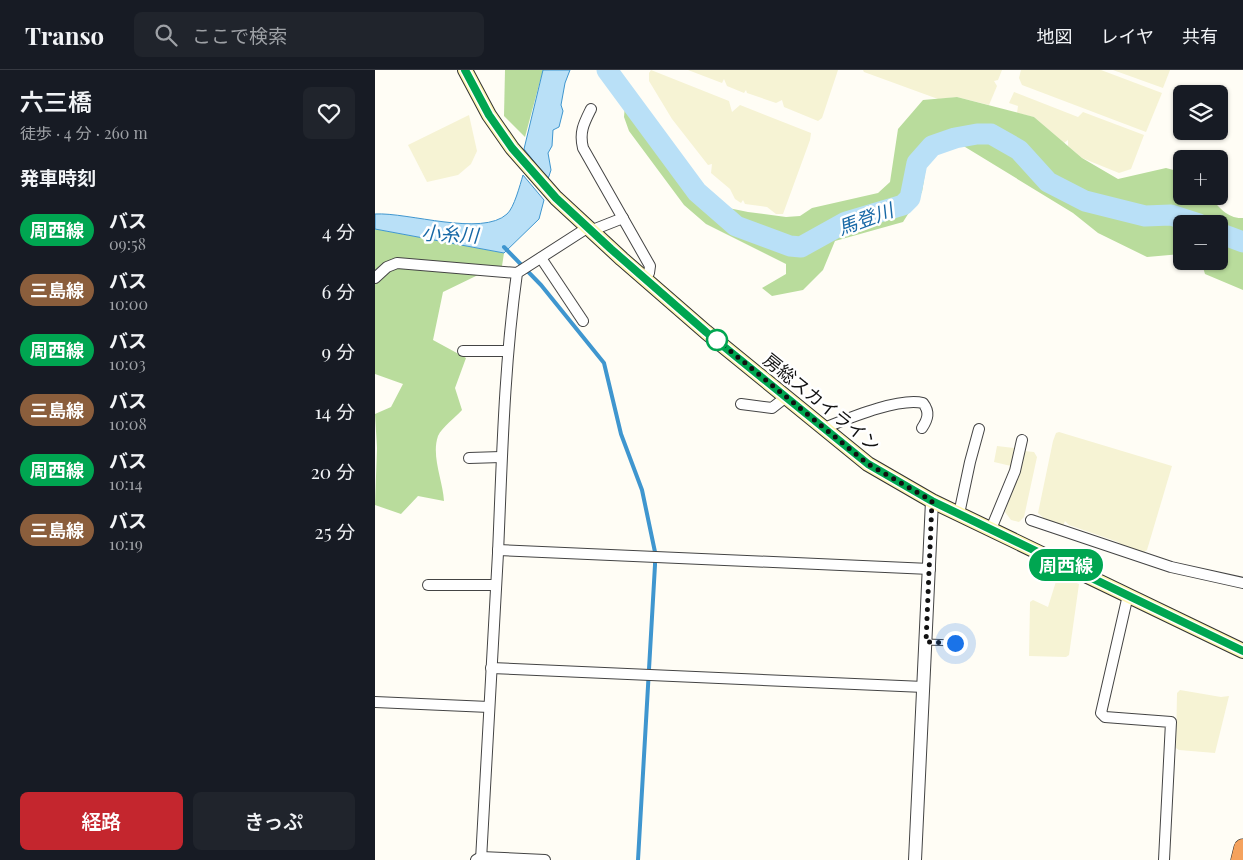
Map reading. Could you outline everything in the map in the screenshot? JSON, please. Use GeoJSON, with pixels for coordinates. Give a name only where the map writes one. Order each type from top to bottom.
{"type":"FeatureCollection","features":[{"type":"Feature","properties":{"kind":"highway"},"geometry":{"type":"LineString","coordinates":[[1240,860],[1243,848]]}},
{"type":"Feature","properties":{"kind":"main road","name":"房総スカイライン"},"geometry":{"type":"LineString","coordinates":[[465,70],[489,115],[512,148],[556,198],[644,278],[868,464],[932,501],[1243,651]]}},
{"type":"Feature","properties":{"kind":"street"},"geometry":{"type":"LineString","coordinates":[[591,109],[581,128],[581,141],[650,266],[649,273],[644,278]]}},
{"type":"Feature","properties":{"kind":"street"},"geometry":{"type":"LineString","coordinates":[[375,278],[387,267],[397,263],[519,272],[589,229],[623,218]]}},
{"type":"Feature","properties":{"kind":"street"},"geometry":{"type":"LineString","coordinates":[[539,259],[583,321]]}},
{"type":"Feature","properties":{"kind":"street"},"geometry":{"type":"LineString","coordinates":[[519,272],[508,351],[479,859],[545,860]]}},
{"type":"Feature","properties":{"kind":"street"},"geometry":{"type":"LineString","coordinates":[[463,351],[508,351]]}},
{"type":"Feature","properties":{"kind":"street"},"geometry":{"type":"LineString","coordinates":[[741,404],[772,408],[786,397]]}},
{"type":"Feature","properties":{"kind":"street"},"geometry":{"type":"LineString","coordinates":[[824,428],[887,406],[918,402],[923,403],[928,411],[927,421],[922,428]]}},
{"type":"Feature","properties":{"kind":"street"},"geometry":{"type":"LineString","coordinates":[[959,514],[979,429]]}},
{"type":"Feature","properties":{"kind":"street"},"geometry":{"type":"LineString","coordinates":[[991,529],[1015,471],[1022,440]]}},
{"type":"Feature","properties":{"kind":"street"},"geometry":{"type":"LineString","coordinates":[[469,458],[501,458]]}},
{"type":"Feature","properties":{"kind":"street"},"geometry":{"type":"LineString","coordinates":[[915,860],[932,501]]}},
{"type":"Feature","properties":{"kind":"street"},"geometry":{"type":"LineString","coordinates":[[1031,520],[1171,567],[1243,583]]}},
{"type":"Feature","properties":{"kind":"street"},"geometry":{"type":"LineString","coordinates":[[498,550],[930,569]]}},
{"type":"Feature","properties":{"kind":"street"},"geometry":{"type":"LineString","coordinates":[[428,585],[496,585]]}},
{"type":"Feature","properties":{"kind":"street"},"geometry":{"type":"LineString","coordinates":[[1128,596],[1101,713],[1105,717],[1171,722],[1164,860]]}},
{"type":"Feature","properties":{"kind":"street"},"geometry":{"type":"LineString","coordinates":[[491,668],[924,687]]}},
{"type":"Feature","properties":{"kind":"street"},"geometry":{"type":"LineString","coordinates":[[375,702],[489,707]]}},
{"type":"Feature","properties":{"kind":"lane"},"geometry":{"type":"LineString","coordinates":[[926,642],[955,643]]}},
{"type":"Feature","properties":{"kind":"shaded area"},"geometry":{"type":"Polygon","coordinates":[[[651,70],[729,101],[732,112],[740,105],[811,133],[783,214],[776,214],[767,207],[745,204],[743,200],[741,203],[735,199],[730,189],[711,173],[712,164],[708,165],[672,119],[649,81],[651,70]]]}},
{"type":"Feature","properties":{"kind":"shaded area"},"geometry":{"type":"Polygon","coordinates":[[[688,70],[838,70],[822,118],[818,121],[784,107],[782,100],[776,103],[747,93],[746,90],[744,93],[727,86],[724,79],[722,83],[688,70]]]}},
{"type":"Feature","properties":{"kind":"shaded area"},"geometry":{"type":"Polygon","coordinates":[[[863,70],[1002,70],[998,80],[994,81],[997,86],[989,105],[957,97],[938,99],[864,72],[863,70]]]}},
{"type":"Feature","properties":{"kind":"shaded area"},"geometry":{"type":"Polygon","coordinates":[[[1021,70],[1101,70],[1162,93],[1146,132],[1022,85],[1019,78],[1021,70]]]}},
{"type":"Feature","properties":{"kind":"shaded area"},"geometry":{"type":"Polygon","coordinates":[[[1113,70],[1170,70],[1163,88],[1113,70]]]}},
{"type":"Feature","properties":{"kind":"shaded area"},"geometry":{"type":"Polygon","coordinates":[[[1014,92],[1078,117],[1083,112],[1144,135],[1131,169],[1119,173],[1082,158],[1068,146],[1068,140],[1064,143],[1034,117],[1017,113],[1018,106],[1009,103],[1014,92]]]}},
{"type":"Feature","properties":{"kind":"shaded area"},"geometry":{"type":"Polygon","coordinates":[[[469,115],[477,151],[471,164],[458,175],[427,182],[408,145],[469,115]]]}},
{"type":"Feature","properties":{"kind":"shaded area"},"geometry":{"type":"Polygon","coordinates":[[[1059,432],[1172,466],[1147,550],[1143,553],[1069,525],[1065,521],[1063,526],[1046,520],[1038,513],[1053,441],[1056,433],[1059,432]]]}},
{"type":"Feature","properties":{"kind":"shaded area"},"geometry":{"type":"Polygon","coordinates":[[[997,446],[1014,448],[1011,466],[994,462],[997,446]]]}},
{"type":"Feature","properties":{"kind":"shaded area"},"geometry":{"type":"Polygon","coordinates":[[[1024,451],[1034,452],[1037,457],[1024,517],[1019,522],[1011,520],[1005,512],[1024,451]]]}},
{"type":"Feature","properties":{"kind":"shaded area"},"geometry":{"type":"Polygon","coordinates":[[[1058,575],[1079,584],[1069,655],[1066,657],[1029,656],[1030,602],[1033,600],[1048,607],[1058,575]]]}},
{"type":"Feature","properties":{"kind":"shaded area"},"geometry":{"type":"Polygon","coordinates":[[[1180,690],[1221,697],[1229,696],[1215,753],[1179,750],[1176,748],[1177,693],[1180,690]]]}},
{"type":"Feature","properties":{"kind":"green space"},"geometry":{"type":"Polygon","coordinates":[[[505,70],[543,70],[525,137],[504,116],[505,70]]]}},
{"type":"Feature","properties":{"kind":"green space"},"geometry":{"type":"Polygon","coordinates":[[[957,97],[1034,117],[1082,158],[1118,179],[1166,168],[1173,170],[1173,205],[1218,205],[1233,217],[1243,218],[1243,290],[1205,274],[1204,270],[1228,270],[1228,215],[1173,215],[1173,255],[1147,257],[1098,233],[1073,213],[952,139],[928,155],[922,192],[903,222],[835,241],[823,270],[803,290],[772,296],[762,288],[786,274],[786,264],[706,224],[684,205],[629,131],[624,117],[625,105],[666,165],[704,203],[786,217],[800,216],[812,208],[878,193],[890,182],[898,129],[923,100],[957,97]]]}},
{"type":"Feature","properties":{"kind":"green space"},"geometry":{"type":"Polygon","coordinates":[[[375,229],[504,253],[502,266],[482,268],[478,275],[443,292],[433,340],[466,358],[455,388],[462,410],[440,433],[436,444],[444,501],[418,496],[401,514],[375,505],[377,448],[375,414],[391,407],[403,384],[375,374],[375,229]]]}},
{"type":"Feature","properties":{"kind":"water"},"geometry":{"type":"Polygon","coordinates":[[[543,70],[570,70],[565,83],[561,105],[563,111],[559,127],[553,130],[552,146],[548,153],[551,170],[548,179],[524,149],[543,70]]]}},
{"type":"Feature","properties":{"kind":"water","name":"小糸川"},"geometry":{"type":"Polygon","coordinates":[[[523,175],[544,200],[539,219],[504,253],[375,229],[375,214],[389,214],[463,224],[496,221],[510,211],[523,175]]]}},
{"type":"Feature","properties":{"kind":"waterway","name":"馬登川"},"geometry":{"type":"LineString","coordinates":[[607,70],[697,192],[736,226],[790,246],[801,247],[846,222],[903,205],[910,198],[917,163],[932,146],[955,138],[977,134],[991,134],[1019,150],[1048,182],[1085,201],[1145,216],[1173,216]]}},
{"type":"Feature","properties":{"kind":"waterway","name":"馬登川"},"geometry":{"type":"LineString","coordinates":[[1228,236],[1243,242]]}},
{"type":"Feature","properties":{"kind":"waterway"},"geometry":{"type":"LineString","coordinates":[[504,247],[541,285],[604,363],[621,434],[642,490],[655,552],[655,565],[638,860]]}},
{"type":"Feature","properties":{"kind":"bus line","name":"周西線"},"geometry":{"type":"LineString","coordinates":[[465,70],[489,115],[512,148],[556,198],[590,231],[706,332],[868,464],[932,501],[1243,651]]}},
{"type":"Feature","properties":{"kind":"route"},"geometry":{"type":"LineString","coordinates":[[717,340],[868,464],[932,501],[926,642],[955,643]]}}]}
